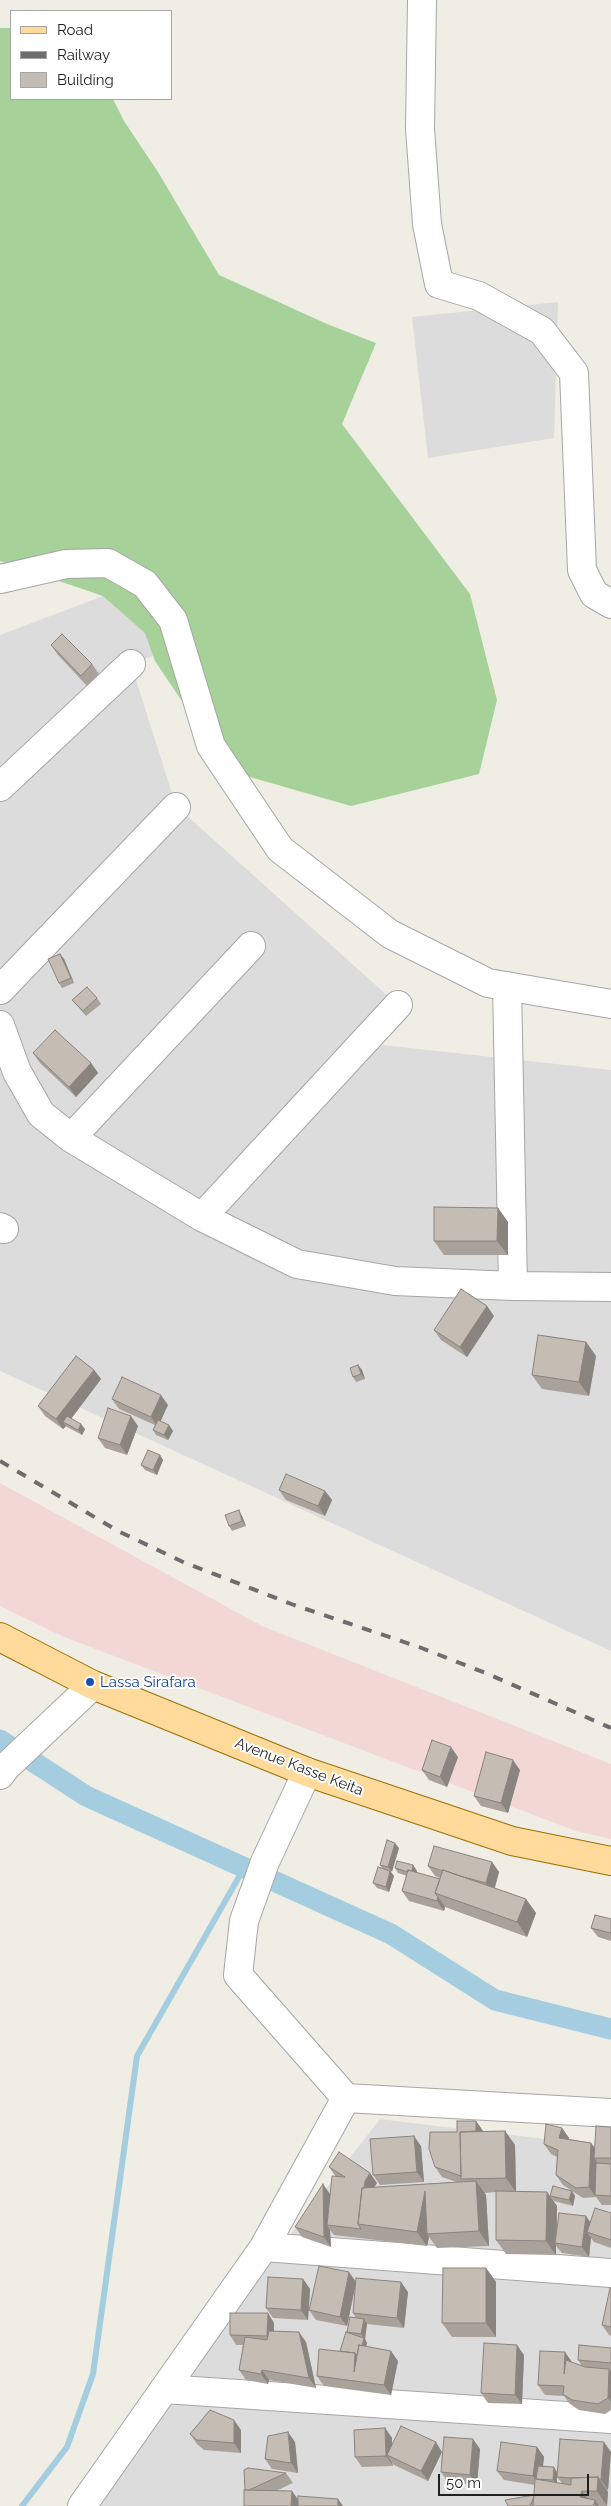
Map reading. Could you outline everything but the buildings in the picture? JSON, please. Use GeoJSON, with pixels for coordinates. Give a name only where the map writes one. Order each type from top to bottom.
{"type":"FeatureCollection","features":[{"type":"Feature","properties":{"kind":"main road","name":"Avenue Kasse Keita"},"geometry":{"type":"LineString","coordinates":[[0,1637],[93,1685],[307,1772],[512,1841],[611,1861]]}},
{"type":"Feature","properties":{"kind":"street"},"geometry":{"type":"LineString","coordinates":[[422,0],[420,129],[426,224],[438,284],[479,296],[542,331],[574,373],[582,570],[594,594],[611,604]]}},
{"type":"Feature","properties":{"kind":"street"},"geometry":{"type":"LineString","coordinates":[[0,579],[66,564],[108,563],[145,584],[173,620],[211,746],[280,850],[390,934],[488,983],[611,1004]]}},
{"type":"Feature","properties":{"kind":"street"},"geometry":{"type":"LineString","coordinates":[[0,787],[131,664]]}},
{"type":"Feature","properties":{"kind":"street"},"geometry":{"type":"LineString","coordinates":[[0,990],[176,807]]}},
{"type":"Feature","properties":{"kind":"street"},"geometry":{"type":"LineString","coordinates":[[71,1138],[251,946]]}},
{"type":"Feature","properties":{"kind":"street"},"geometry":{"type":"LineString","coordinates":[[507,986],[513,1286]]}},
{"type":"Feature","properties":{"kind":"street"},"geometry":{"type":"LineString","coordinates":[[202,1218],[398,1005]]}},
{"type":"Feature","properties":{"kind":"street"},"geometry":{"type":"LineString","coordinates":[[0,1025],[17,1072],[41,1114],[71,1138],[202,1218],[297,1264],[395,1281],[513,1286],[611,1287]]}},
{"type":"Feature","properties":{"kind":"street"},"geometry":{"type":"LineString","coordinates":[[3,1771],[93,1685]]}},
{"type":"Feature","properties":{"kind":"street"},"geometry":{"type":"LineString","coordinates":[[307,1772],[265,1862],[244,1920],[238,1974],[346,2098],[611,2113]]}},
{"type":"Feature","properties":{"kind":"street"},"geometry":{"type":"LineString","coordinates":[[82,2506],[264,2247],[346,2098]]}},
{"type":"Feature","properties":{"kind":"street"},"geometry":{"type":"LineString","coordinates":[[264,2247],[611,2273]]}},
{"type":"Feature","properties":{"kind":"street"},"geometry":{"type":"LineString","coordinates":[[164,2389],[611,2419]]}},
{"type":"Feature","properties":{"kind":"shaded area"},"geometry":{"type":"Polygon","coordinates":[[[558,302],[554,438],[428,458],[412,317],[558,302]]]}},
{"type":"Feature","properties":{"kind":"shaded area"},"geometry":{"type":"Polygon","coordinates":[[[198,552],[252,620],[131,664],[176,806],[398,1005],[364,1043],[611,1070],[611,1651],[0,1371],[0,635],[103,596],[198,552]]]}},
{"type":"Feature","properties":{"kind":"shaded area"},"geometry":{"type":"Polygon","coordinates":[[[0,1483],[262,1626],[611,1764],[611,1839],[576,1831],[64,1637],[0,1606],[0,1483]]]}},
{"type":"Feature","properties":{"kind":"shaded area"},"geometry":{"type":"Polygon","coordinates":[[[380,2119],[611,2147],[611,2506],[80,2506],[380,2119]]]}},
{"type":"Feature","properties":{"kind":"green space"},"geometry":{"type":"Polygon","coordinates":[[[0,28],[10,28],[10,100],[114,100],[124,121],[158,172],[219,275],[327,324],[376,343],[342,424],[470,594],[497,700],[479,774],[351,806],[229,771],[155,661],[145,633],[103,596],[0,561],[0,28]]]}},
{"type":"Feature","properties":{"kind":"waterway"},"geometry":{"type":"LineString","coordinates":[[0,1740],[86,1796],[391,1934],[495,2000],[611,2029]]}},
{"type":"Feature","properties":{"kind":"waterway"},"geometry":{"type":"LineString","coordinates":[[22,2506],[67,2447],[93,2374],[137,2056],[244,1868]]}},
{"type":"Feature","properties":{"kind":"railway"},"geometry":{"type":"LineString","coordinates":[[0,1461],[118,1531],[183,1562],[294,1605],[419,1647],[488,1674],[611,1728]]}},
{"type":"Feature","properties":{"kind":"place","name":"Lassa Sirafara"},"geometry":{"type":"Point","coordinates":[90,1682]}}]}
